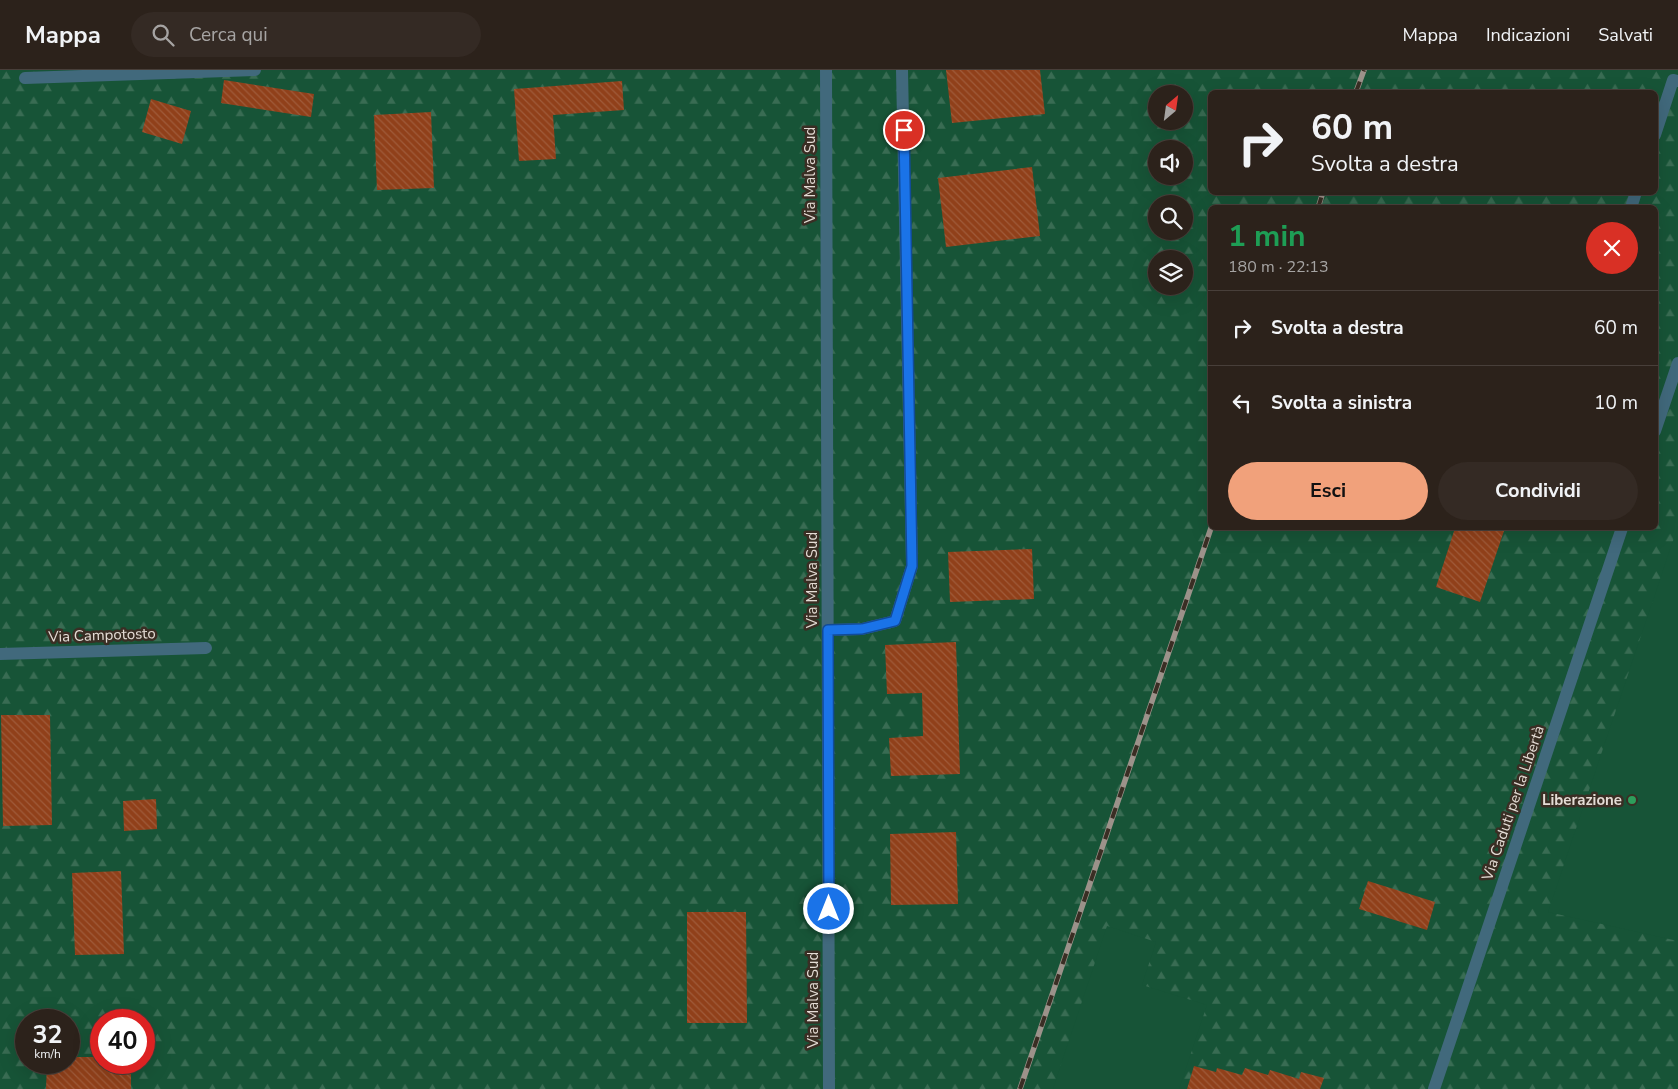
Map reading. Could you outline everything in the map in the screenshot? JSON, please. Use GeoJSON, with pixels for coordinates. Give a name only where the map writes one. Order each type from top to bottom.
{"type":"FeatureCollection","features":[{"type":"Feature","properties":{"kind":"street"},"geometry":{"type":"LineString","coordinates":[[25,78],[255,70]]}},
{"type":"Feature","properties":{"kind":"street","name":"Via Malva Sud"},"geometry":{"type":"LineString","coordinates":[[826,70],[829,1089]]}},
{"type":"Feature","properties":{"kind":"street"},"geometry":{"type":"LineString","coordinates":[[828,630],[862,629],[895,621],[912,566],[902,70]]}},
{"type":"Feature","properties":{"kind":"street"},"geometry":{"type":"LineString","coordinates":[[1658,126],[1673,80],[1678,81]]}},
{"type":"Feature","properties":{"kind":"street"},"geometry":{"type":"LineString","coordinates":[[1658,422],[1678,363]]}},
{"type":"Feature","properties":{"kind":"street","name":"Via Caduti per la Libertà"},"geometry":{"type":"LineString","coordinates":[[1434,1089],[1621,530]]}},
{"type":"Feature","properties":{"kind":"street","name":"Via Campotosto"},"geometry":{"type":"LineString","coordinates":[[0,654],[206,648]]}},
{"type":"Feature","properties":{"kind":"green space"},"geometry":{"type":"Polygon","coordinates":[[[0,70],[1678,70],[1678,1089],[0,1089],[0,70]]]}},
{"type":"Feature","properties":{"kind":"green space","name":"Liberazione"},"geometry":{"type":"Polygon","coordinates":[[[1678,526],[1678,941],[1548,912],[1678,526]]]}},
{"type":"Feature","properties":{"kind":"green space"},"geometry":{"type":"Polygon","coordinates":[[[1107,926],[1156,942],[1142,985],[1207,1005],[1179,1089],[1053,1089],[1107,926]]]}},
{"type":"Feature","properties":{"kind":"building"},"geometry":{"type":"Polygon","coordinates":[[[946,70],[1040,70],[1045,114],[952,123],[946,70]]]}},
{"type":"Feature","properties":{"kind":"building"},"geometry":{"type":"Polygon","coordinates":[[[224,80],[314,94],[311,117],[221,103],[224,80]]]}},
{"type":"Feature","properties":{"kind":"building"},"geometry":{"type":"Polygon","coordinates":[[[622,81],[624,110],[553,115],[556,159],[519,161],[514,89],[622,81]]]}},
{"type":"Feature","properties":{"kind":"building"},"geometry":{"type":"Polygon","coordinates":[[[151,99],[191,111],[182,144],[142,132],[151,99]]]}},
{"type":"Feature","properties":{"kind":"building"},"geometry":{"type":"Polygon","coordinates":[[[431,112],[434,188],[377,190],[374,115],[431,112]]]}},
{"type":"Feature","properties":{"kind":"building"},"geometry":{"type":"Polygon","coordinates":[[[1032,167],[1040,236],[946,247],[938,178],[1032,167]]]}},
{"type":"Feature","properties":{"kind":"building"},"geometry":{"type":"Polygon","coordinates":[[[1454,530],[1504,530],[1480,602],[1436,587],[1454,530]]]}},
{"type":"Feature","properties":{"kind":"building"},"geometry":{"type":"Polygon","coordinates":[[[1032,549],[1034,599],[950,602],[948,552],[1032,549]]]}},
{"type":"Feature","properties":{"kind":"building"},"geometry":{"type":"Polygon","coordinates":[[[956,642],[960,774],[891,776],[889,738],[923,736],[922,693],[887,694],[885,645],[956,642]]]}},
{"type":"Feature","properties":{"kind":"building"},"geometry":{"type":"Polygon","coordinates":[[[1,715],[50,715],[52,825],[3,826],[1,715]]]}},
{"type":"Feature","properties":{"kind":"building"},"geometry":{"type":"Polygon","coordinates":[[[156,799],[157,829],[124,831],[123,801],[156,799]]]}},
{"type":"Feature","properties":{"kind":"building"},"geometry":{"type":"Polygon","coordinates":[[[956,832],[958,904],[891,905],[890,834],[956,832]]]}},
{"type":"Feature","properties":{"kind":"building"},"geometry":{"type":"Polygon","coordinates":[[[121,871],[124,954],[75,955],[72,873],[121,871]]]}},
{"type":"Feature","properties":{"kind":"building"},"geometry":{"type":"Polygon","coordinates":[[[1368,881],[1435,902],[1427,930],[1359,909],[1368,881]]]}},
{"type":"Feature","properties":{"kind":"building"},"geometry":{"type":"Polygon","coordinates":[[[687,912],[746,912],[747,1023],[687,1023],[687,912]]]}},
{"type":"Feature","properties":{"kind":"building"},"geometry":{"type":"Polygon","coordinates":[[[80,1057],[90,1057],[90,1074],[131,1074],[131,1089],[46,1089],[47,1074],[80,1074],[80,1057]]]}},
{"type":"Feature","properties":{"kind":"building"},"geometry":{"type":"Polygon","coordinates":[[[1194,1066],[1216,1072],[1217,1068],[1242,1075],[1245,1068],[1268,1075],[1270,1070],[1299,1079],[1301,1072],[1324,1078],[1320,1089],[1187,1089],[1194,1066]]]}},
{"type":"Feature","properties":{"kind":"railway"},"geometry":{"type":"LineString","coordinates":[[1357,90],[1364,70]]}},
{"type":"Feature","properties":{"kind":"railway"},"geometry":{"type":"LineString","coordinates":[[1319,205],[1322,195]]}},
{"type":"Feature","properties":{"kind":"railway"},"geometry":{"type":"LineString","coordinates":[[1020,1089],[1210,530]]}},
{"type":"Feature","properties":{"kind":"place","name":"Liberazione"},"geometry":{"type":"Point","coordinates":[1632,800]}},
{"type":"Feature","properties":{"kind":"route"},"geometry":{"type":"LineString","coordinates":[[829,909],[828,630],[862,629],[895,621],[912,566],[904,130]]}}]}
